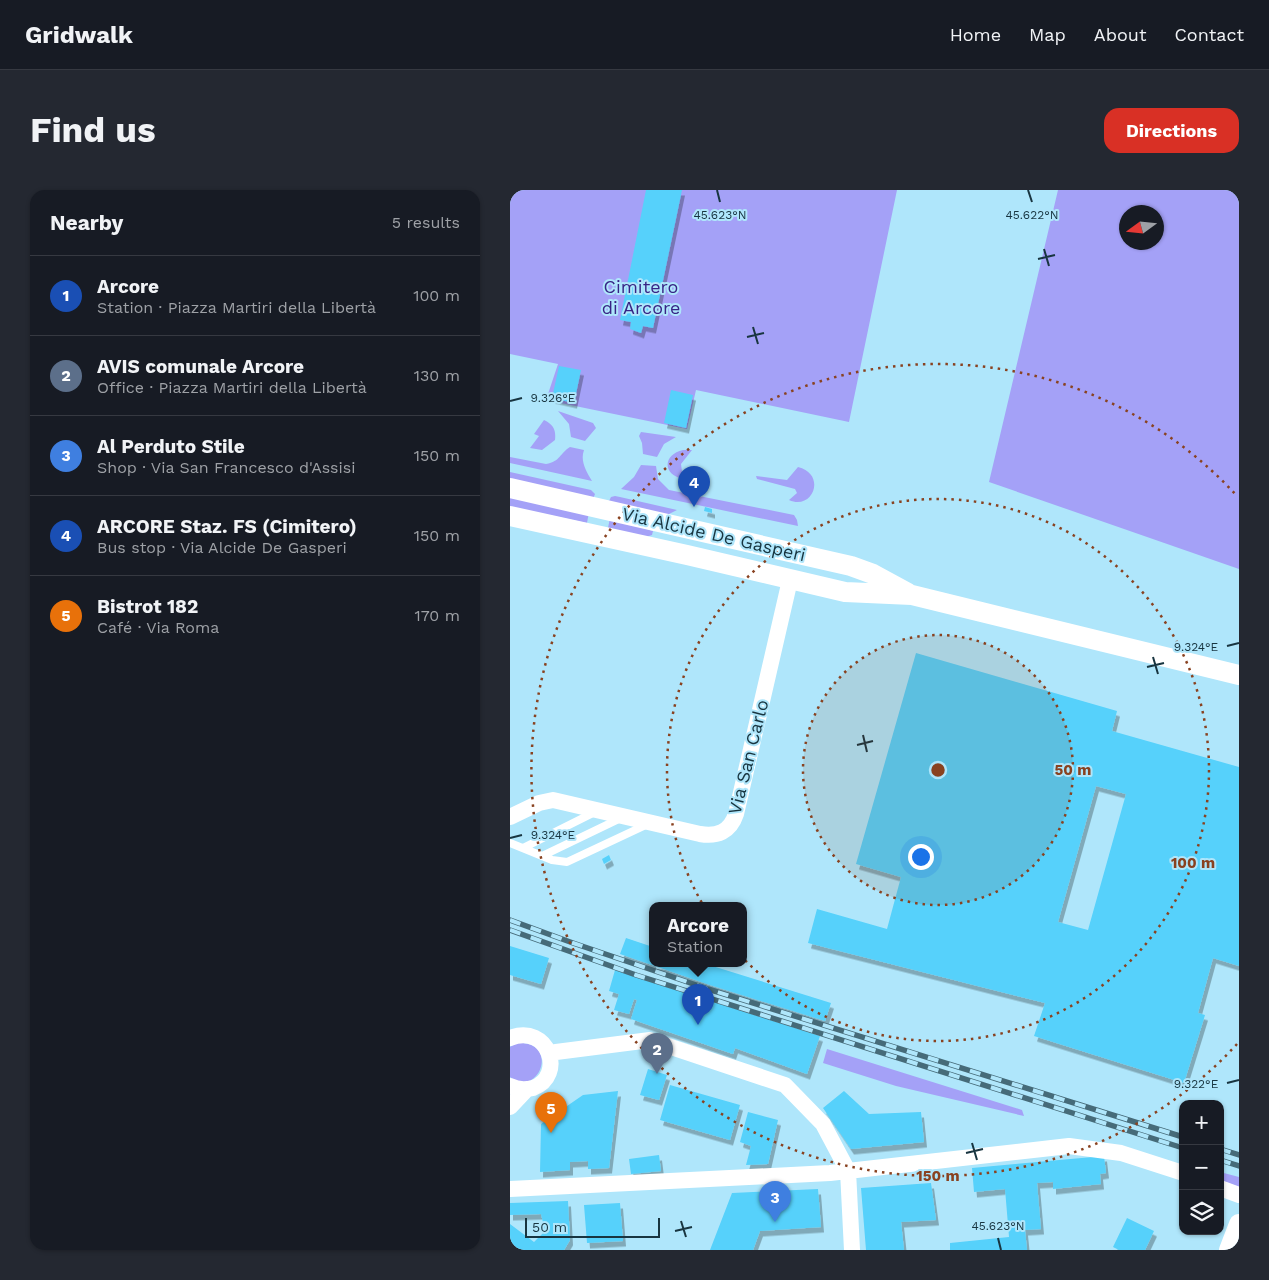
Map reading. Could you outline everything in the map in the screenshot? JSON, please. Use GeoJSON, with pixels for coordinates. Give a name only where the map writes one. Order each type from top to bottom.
{"type":"FeatureCollection","features":[{"type":"Feature","properties":{"kind":"street","name":"Via Alcide De Gasperi"},"geometry":{"type":"LineString","coordinates":[[510,488],[794,567],[856,594],[912,595],[1239,675]]}},
{"type":"Feature","properties":{"kind":"street","name":"Via Alcide De Gasperi"},"geometry":{"type":"LineString","coordinates":[[510,516],[695,557],[794,567],[834,561],[866,571],[912,595]]}},
{"type":"Feature","properties":{"kind":"street","name":"Via San Carlo"},"geometry":{"type":"LineString","coordinates":[[510,817],[539,802],[553,800],[700,834],[714,836],[726,830],[736,814],[794,567]]}},
{"type":"Feature","properties":{"kind":"street"},"geometry":{"type":"LineString","coordinates":[[510,1038],[526,1034],[535,1037],[542,1042],[550,1055],[549,1073],[544,1081],[536,1087],[527,1090],[520,1090],[510,1086]]}},
{"type":"Feature","properties":{"kind":"street"},"geometry":{"type":"LineString","coordinates":[[550,1055],[650,1040],[785,1085],[823,1124],[848,1171],[852,1250]]}},
{"type":"Feature","properties":{"kind":"street"},"geometry":{"type":"LineString","coordinates":[[510,1106],[527,1090]]}},
{"type":"Feature","properties":{"kind":"street"},"geometry":{"type":"LineString","coordinates":[[510,1189],[848,1171],[1069,1146],[1121,1154],[1179,1172]]}},
{"type":"Feature","properties":{"kind":"street"},"geometry":{"type":"LineString","coordinates":[[1224,1189],[1239,1195]]}},
{"type":"Feature","properties":{"kind":"street"},"geometry":{"type":"LineString","coordinates":[[1229,1250],[1239,1224]]}},
{"type":"Feature","properties":{"kind":"lane"},"geometry":{"type":"LineString","coordinates":[[524,848],[599,810]]}},
{"type":"Feature","properties":{"kind":"lane"},"geometry":{"type":"LineString","coordinates":[[542,856],[624,816]]}},
{"type":"Feature","properties":{"kind":"lane"},"geometry":{"type":"LineString","coordinates":[[510,843],[559,862],[567,862],[651,823]]}},
{"type":"Feature","properties":{"kind":"green space","name":"Cimitero di Arcore"},"geometry":{"type":"Polygon","coordinates":[[[510,190],[897,190],[849,422],[696,390],[687,429],[546,400],[558,364],[510,354],[510,190]]]}},
{"type":"Feature","properties":{"kind":"green space"},"geometry":{"type":"Polygon","coordinates":[[[1058,190],[1239,190],[1239,569],[989,482],[1058,190]]]}},
{"type":"Feature","properties":{"kind":"green space"},"geometry":{"type":"Polygon","coordinates":[[[558,411],[593,423],[596,428],[585,441],[571,437],[569,424],[558,411]]]}},
{"type":"Feature","properties":{"kind":"green space"},"geometry":{"type":"Polygon","coordinates":[[[544,420],[554,428],[555,440],[542,450],[530,448],[539,436],[534,434],[544,420]]]}},
{"type":"Feature","properties":{"kind":"green space"},"geometry":{"type":"Polygon","coordinates":[[[641,432],[676,437],[664,444],[657,457],[643,454],[639,436],[641,432]]]}},
{"type":"Feature","properties":{"kind":"green space"},"geometry":{"type":"Polygon","coordinates":[[[570,447],[584,450],[583,462],[592,481],[510,463],[510,457],[546,464],[551,463],[570,447]]]}},
{"type":"Feature","properties":{"kind":"green space"},"geometry":{"type":"Polygon","coordinates":[[[683,450],[692,450],[681,464],[683,479],[671,473],[668,469],[668,464],[672,456],[683,450]]]}},
{"type":"Feature","properties":{"kind":"green space"},"geometry":{"type":"Polygon","coordinates":[[[641,465],[656,466],[658,479],[669,490],[794,515],[798,526],[621,489],[634,477],[641,465]]]}},
{"type":"Feature","properties":{"kind":"green space"},"geometry":{"type":"Polygon","coordinates":[[[798,467],[807,471],[814,483],[810,496],[805,500],[797,502],[789,500],[797,493],[795,489],[757,479],[756,476],[787,480],[798,467]]]}},
{"type":"Feature","properties":{"kind":"green space"},"geometry":{"type":"Polygon","coordinates":[[[510,472],[591,490],[595,494],[593,499],[510,481],[510,472]]]}},
{"type":"Feature","properties":{"kind":"green space"},"geometry":{"type":"Polygon","coordinates":[[[510,495],[589,512],[587,523],[510,507],[510,495]]]}},
{"type":"Feature","properties":{"kind":"green space"},"geometry":{"type":"Polygon","coordinates":[[[615,496],[677,510],[665,516],[608,503],[611,497],[615,496]]]}},
{"type":"Feature","properties":{"kind":"green space"},"geometry":{"type":"Polygon","coordinates":[[[610,518],[653,531],[652,535],[646,537],[608,528],[610,518]]]}},
{"type":"Feature","properties":{"kind":"green space"},"geometry":{"type":"Polygon","coordinates":[[[517,1043],[530,1045],[538,1050],[542,1058],[541,1067],[537,1075],[530,1081],[521,1082],[510,1077],[510,1047],[517,1043]]]}},
{"type":"Feature","properties":{"kind":"green space"},"geometry":{"type":"Polygon","coordinates":[[[827,1049],[1022,1110],[1024,1116],[896,1086],[823,1063],[827,1049]]]}},
{"type":"Feature","properties":{"kind":"green space"},"geometry":{"type":"Polygon","coordinates":[[[1224,1173],[1239,1177],[1239,1187],[1224,1181],[1224,1173]]]}},
{"type":"Feature","properties":{"kind":"building"},"geometry":{"type":"Polygon","coordinates":[[[646,190],[682,190],[653,328],[643,326],[641,333],[630,329],[631,322],[620,320],[646,190]]]}},
{"type":"Feature","properties":{"kind":"building"},"geometry":{"type":"Polygon","coordinates":[[[559,366],[581,370],[574,403],[552,398],[559,366]]]}},
{"type":"Feature","properties":{"kind":"building"},"geometry":{"type":"Polygon","coordinates":[[[671,390],[693,395],[686,428],[664,423],[671,390]]]}},
{"type":"Feature","properties":{"kind":"building"},"geometry":{"type":"Polygon","coordinates":[[[705,507],[712,509],[712,513],[704,511],[705,507]]]}},
{"type":"Feature","properties":{"kind":"building"},"geometry":{"type":"Polygon","coordinates":[[[916,653],[1117,711],[1112,731],[1239,767],[1239,966],[1213,958],[1198,1013],[1205,1015],[1184,1083],[1034,1036],[1045,1003],[808,943],[817,909],[887,929],[901,877],[856,864],[916,653]],[[1096,786],[1058,922],[1088,930],[1126,794],[1096,786]]]}},
{"type":"Feature","properties":{"kind":"building"},"geometry":{"type":"Polygon","coordinates":[[[609,855],[611,860],[604,864],[602,859],[609,855]]]}},
{"type":"Feature","properties":{"kind":"building"},"geometry":{"type":"Polygon","coordinates":[[[626,938],[649,946],[649,964],[620,954],[626,938]]]}},
{"type":"Feature","properties":{"kind":"building"},"geometry":{"type":"Polygon","coordinates":[[[510,946],[549,958],[541,984],[510,975],[510,946]]]}},
{"type":"Feature","properties":{"kind":"building"},"geometry":{"type":"Polygon","coordinates":[[[658,967],[716,967],[831,1003],[825,1021],[658,967]]]}},
{"type":"Feature","properties":{"kind":"building"},"geometry":{"type":"Polygon","coordinates":[[[615,970],[820,1036],[807,1074],[735,1048],[733,1054],[631,1019],[637,1000],[634,999],[629,1014],[614,1010],[619,994],[609,991],[615,970]]]}},
{"type":"Feature","properties":{"kind":"building"},"geometry":{"type":"Polygon","coordinates":[[[648,1069],[667,1075],[659,1100],[640,1095],[648,1069]]]}},
{"type":"Feature","properties":{"kind":"building"},"geometry":{"type":"Polygon","coordinates":[[[670,1085],[740,1105],[730,1140],[660,1120],[670,1085]]]}},
{"type":"Feature","properties":{"kind":"building"},"geometry":{"type":"Polygon","coordinates":[[[618,1091],[609,1168],[588,1169],[588,1161],[570,1162],[570,1170],[540,1172],[541,1124],[583,1095],[618,1091]]]}},
{"type":"Feature","properties":{"kind":"building"},"geometry":{"type":"Polygon","coordinates":[[[844,1091],[869,1114],[921,1112],[924,1142],[851,1149],[823,1108],[844,1091]]]}},
{"type":"Feature","properties":{"kind":"building"},"geometry":{"type":"Polygon","coordinates":[[[748,1112],[778,1120],[768,1164],[746,1165],[751,1146],[740,1142],[748,1112]]]}},
{"type":"Feature","properties":{"kind":"building"},"geometry":{"type":"Polygon","coordinates":[[[659,1155],[661,1171],[631,1174],[629,1159],[659,1155]]]}},
{"type":"Feature","properties":{"kind":"building"},"geometry":{"type":"Polygon","coordinates":[[[1104,1156],[1106,1173],[1100,1174],[1101,1184],[1053,1189],[1053,1182],[1037,1183],[1041,1229],[1025,1230],[1027,1250],[950,1250],[950,1243],[1009,1237],[1005,1189],[974,1192],[972,1168],[1104,1156]]]}},
{"type":"Feature","properties":{"kind":"building"},"geometry":{"type":"Polygon","coordinates":[[[931,1183],[936,1220],[901,1222],[904,1250],[866,1250],[861,1188],[931,1183]]]}},
{"type":"Feature","properties":{"kind":"building"},"geometry":{"type":"Polygon","coordinates":[[[818,1189],[821,1227],[760,1231],[753,1250],[710,1250],[732,1193],[818,1189]]]}},
{"type":"Feature","properties":{"kind":"building"},"geometry":{"type":"Polygon","coordinates":[[[568,1201],[570,1240],[564,1250],[510,1250],[510,1224],[534,1242],[545,1231],[541,1214],[510,1215],[510,1203],[568,1201]]]}},
{"type":"Feature","properties":{"kind":"building"},"geometry":{"type":"Polygon","coordinates":[[[620,1203],[623,1241],[587,1243],[584,1205],[620,1203]]]}},
{"type":"Feature","properties":{"kind":"building"},"geometry":{"type":"Polygon","coordinates":[[[1127,1218],[1154,1231],[1145,1250],[1119,1250],[1113,1247],[1127,1218]]]}},
{"type":"Feature","properties":{"kind":"railway"},"geometry":{"type":"LineString","coordinates":[[510,920],[708,989],[1179,1136]]}},
{"type":"Feature","properties":{"kind":"railway"},"geometry":{"type":"LineString","coordinates":[[510,930],[636,975],[1179,1147]]}},
{"type":"Feature","properties":{"kind":"railway"},"geometry":{"type":"LineString","coordinates":[[1224,1150],[1239,1155]]}},
{"type":"Feature","properties":{"kind":"railway"},"geometry":{"type":"LineString","coordinates":[[1224,1161],[1239,1166]]}},
{"type":"Feature","properties":{"kind":"place","name":"ARCORE Staz. FS (Cimitero)"},"geometry":{"type":"Point","coordinates":[694,507]}},
{"type":"Feature","properties":{"kind":"place","name":"Arcore"},"geometry":{"type":"Point","coordinates":[698,1025]}},
{"type":"Feature","properties":{"kind":"place","name":"AVIS comunale Arcore"},"geometry":{"type":"Point","coordinates":[657,1074]}},
{"type":"Feature","properties":{"kind":"place","name":"Bistrot 182"},"geometry":{"type":"Point","coordinates":[551,1133]}},
{"type":"Feature","properties":{"kind":"place","name":"Al Perduto Stile"},"geometry":{"type":"Point","coordinates":[775,1222]}}]}
